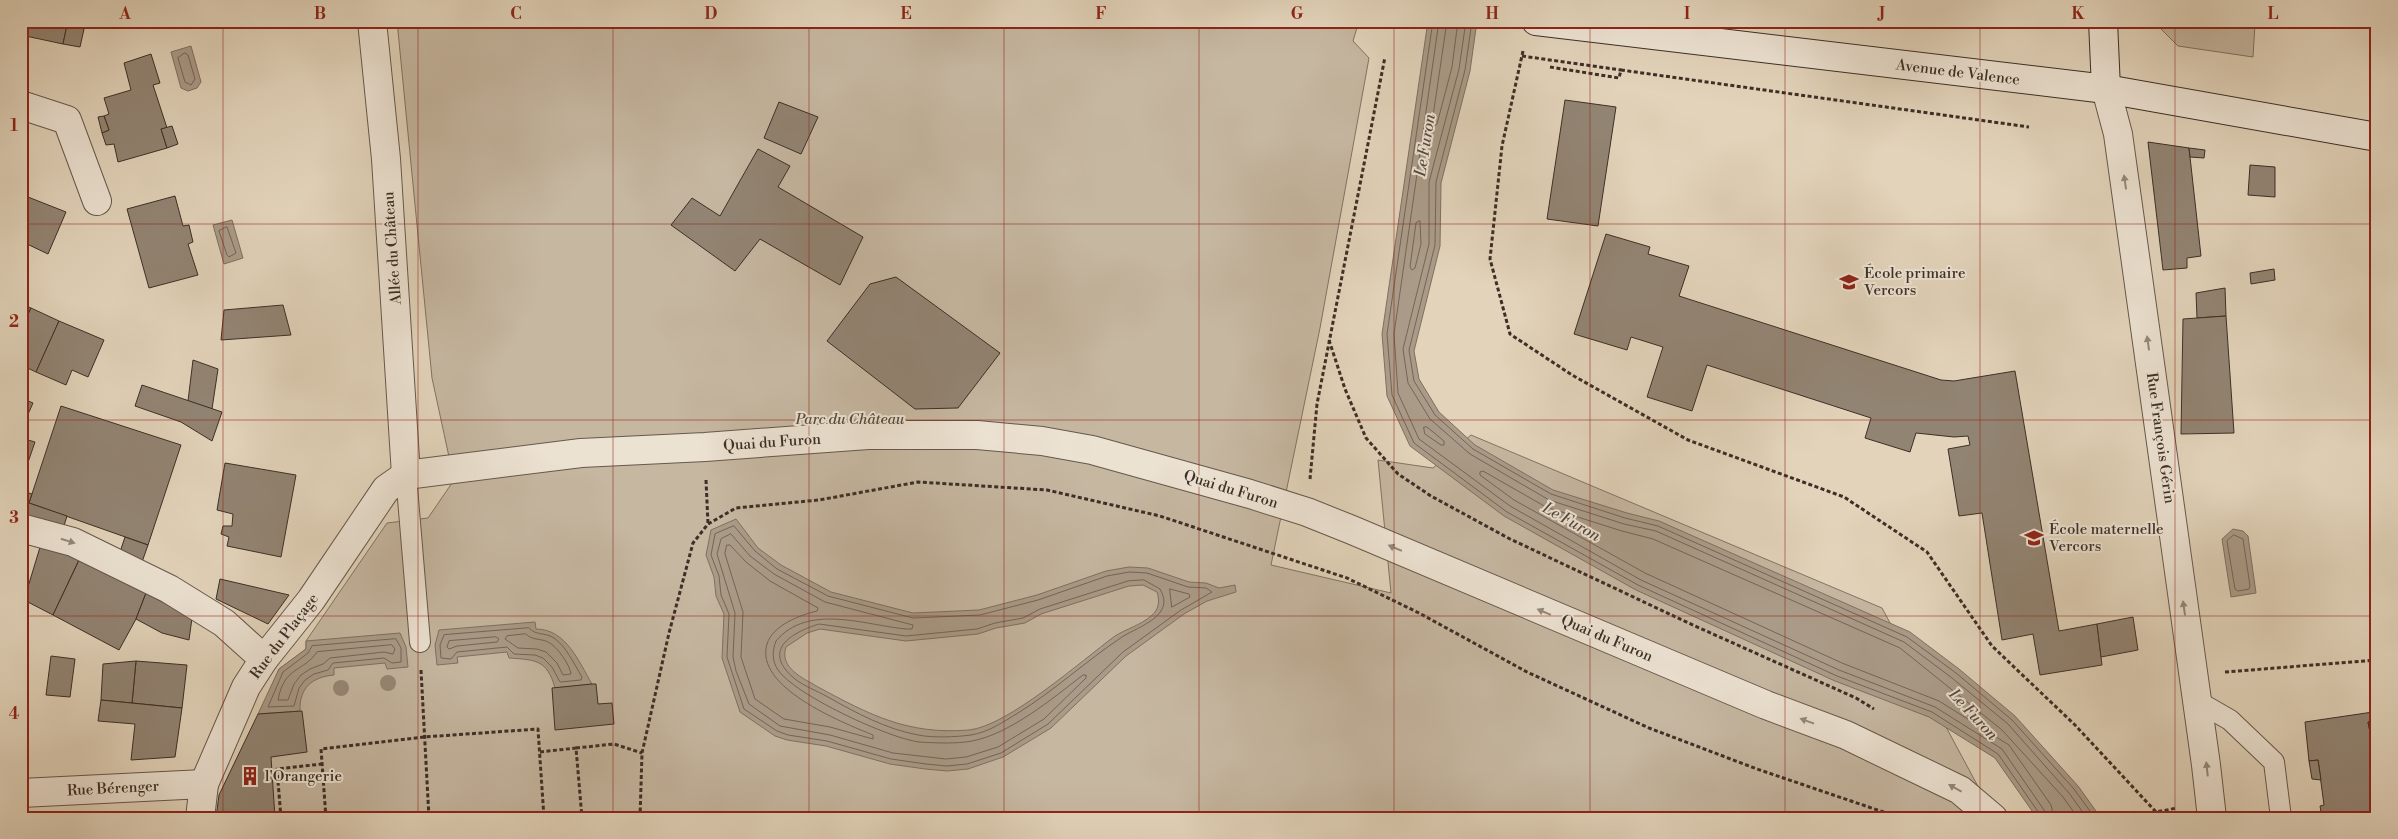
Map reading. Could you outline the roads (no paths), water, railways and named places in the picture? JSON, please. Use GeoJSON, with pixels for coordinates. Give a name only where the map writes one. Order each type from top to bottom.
{"type":"FeatureCollection","features":[{"type":"Feature","properties":{"kind":"street","name":"Allée du Château"},"geometry":{"type":"LineString","coordinates":[[372,21],[386,159],[406,475]]}},
{"type":"Feature","properties":{"kind":"street","name":"Rue François Gérin"},"geometry":{"type":"LineString","coordinates":[[2103,21],[2106,89],[2118,134],[2211,810]]}},
{"type":"Feature","properties":{"kind":"street","name":"Avenue de Valence"},"geometry":{"type":"LineString","coordinates":[[1530,33],[2106,89],[2377,136]]}},
{"type":"Feature","properties":{"kind":"street"},"geometry":{"type":"LineString","coordinates":[[21,105],[67,120],[97,201]]}},
{"type":"Feature","properties":{"kind":"street","name":"Quai du Furon"},"geometry":{"type":"LineString","coordinates":[[406,475],[581,453],[705,447],[868,434],[977,435],[1042,441],[1092,450],[1146,464],[1307,512],[1749,698],[1846,735],[1960,790],[1993,818]]}},
{"type":"Feature","properties":{"kind":"street","name":"Rue du Plaçage"},"geometry":{"type":"LineString","coordinates":[[200,818],[204,784],[236,709],[264,659],[311,600],[386,489],[406,475]]}},
{"type":"Feature","properties":{"kind":"street"},"geometry":{"type":"LineString","coordinates":[[21,528],[73,542],[169,589],[224,623],[264,659]]}},
{"type":"Feature","properties":{"kind":"street","name":"Rue Bérenger"},"geometry":{"type":"LineString","coordinates":[[21,793],[204,784]]}},
{"type":"Feature","properties":{"kind":"lane"},"geometry":{"type":"LineString","coordinates":[[406,475],[420,642]]}},
{"type":"Feature","properties":{"kind":"lane"},"geometry":{"type":"LineString","coordinates":[[2195,688],[2274,762],[2281,818]]}},
{"type":"Feature","properties":{"kind":"water","name":"Le Furon"},"geometry":{"type":"Polygon","coordinates":[[[1428,21],[1477,21],[1470,71],[1441,183],[1440,246],[1414,351],[1419,379],[1439,412],[1475,445],[1553,490],[1659,521],[1910,632],[1959,669],[2015,716],[2078,786],[2101,818],[2037,818],[1995,758],[1929,717],[1835,681],[1636,590],[1504,516],[1410,446],[1387,396],[1382,334],[1428,21]]]}},
{"type":"Feature","properties":{"kind":"water"},"geometry":{"type":"Polygon","coordinates":[[[191,46],[201,82],[197,88],[188,91],[181,88],[171,52],[191,46]]]}},
{"type":"Feature","properties":{"kind":"water"},"geometry":{"type":"Polygon","coordinates":[[[232,220],[243,258],[224,264],[213,225],[232,220]]]}},
{"type":"Feature","properties":{"kind":"water"},"geometry":{"type":"Polygon","coordinates":[[[736,519],[758,548],[781,565],[831,592],[913,613],[979,610],[1037,595],[1106,571],[1129,567],[1148,568],[1189,582],[1206,583],[1219,588],[1235,585],[1236,592],[1207,601],[1184,614],[1126,656],[1051,728],[1003,757],[968,769],[947,771],[925,769],[890,764],[826,746],[787,740],[775,736],[740,712],[722,658],[724,614],[716,596],[714,577],[706,555],[711,530],[736,519]],[[1143,585],[1129,586],[1041,614],[1025,623],[996,628],[978,634],[906,641],[820,629],[807,633],[786,647],[786,661],[789,667],[799,676],[818,687],[890,721],[927,729],[947,731],[969,730],[985,726],[1023,705],[1115,636],[1154,614],[1159,602],[1157,592],[1143,585]]]}},
{"type":"Feature","properties":{"kind":"water"},"geometry":{"type":"Polygon","coordinates":[[[2233,529],[2243,531],[2248,536],[2256,593],[2231,597],[2222,539],[2233,529]]]}},
{"type":"Feature","properties":{"kind":"water"},"geometry":{"type":"Polygon","coordinates":[[[535,622],[536,629],[556,634],[570,648],[592,684],[555,688],[552,678],[544,666],[526,659],[509,658],[507,652],[457,657],[458,663],[437,665],[435,645],[439,630],[535,622]]]}},
{"type":"Feature","properties":{"kind":"water"},"geometry":{"type":"Polygon","coordinates":[[[400,633],[406,647],[408,667],[387,669],[385,663],[334,668],[334,675],[319,678],[308,685],[302,696],[300,711],[258,714],[279,669],[306,649],[306,641],[400,633]]]}},
{"type":"Feature","properties":{"kind":"place","name":"École primaire Vercors"},"geometry":{"type":"Point","coordinates":[1849,282]}},
{"type":"Feature","properties":{"kind":"place","name":"École maternelle Vercors"},"geometry":{"type":"Point","coordinates":[2034,538]}},
{"type":"Feature","properties":{"kind":"place","name":"l'Orangerie"},"geometry":{"type":"Point","coordinates":[250,776]}},
{"type":"Feature","properties":{"kind":"park label","name":"Parc du Château"},"geometry":{"type":"Point","coordinates":[850,419]}}]}
